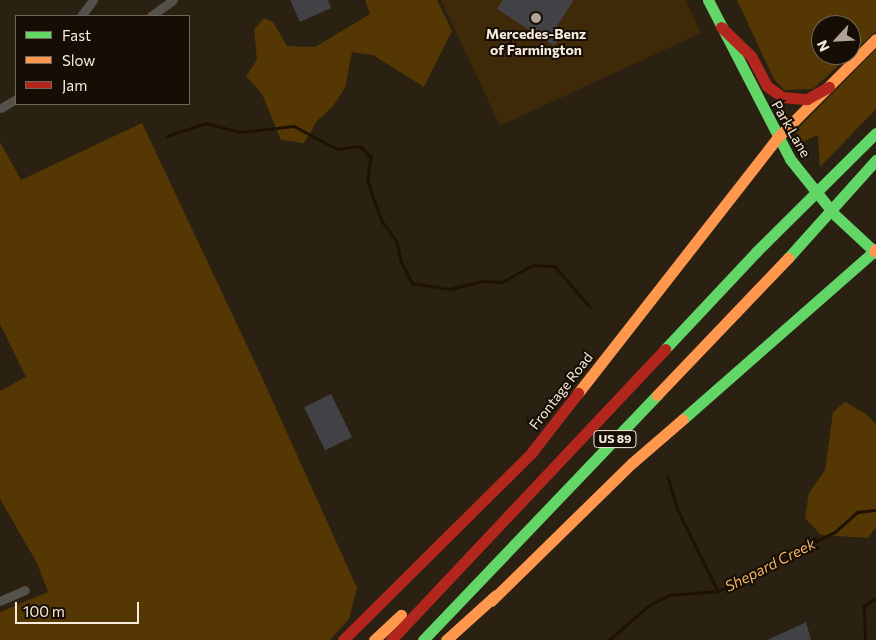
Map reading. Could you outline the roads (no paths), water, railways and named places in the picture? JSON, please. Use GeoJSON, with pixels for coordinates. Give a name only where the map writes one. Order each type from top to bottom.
{"type":"FeatureCollection","features":[{"type":"Feature","properties":{"kind":"main road","name":"Park Lane"},"geometry":{"type":"LineString","coordinates":[[708,0],[790,159],[816,194],[858,239],[875,251]]}},
{"type":"Feature","properties":{"kind":"main road"},"geometry":{"type":"LineString","coordinates":[[721,27],[751,56],[767,86],[782,97],[807,100],[829,86],[876,39]]}},
{"type":"Feature","properties":{"kind":"main road","name":"Frontage Road"},"geometry":{"type":"LineString","coordinates":[[343,640],[532,452],[778,138],[829,86]]}},
{"type":"Feature","properties":{"kind":"main road","name":"US 89"},"geometry":{"type":"LineString","coordinates":[[391,640],[844,162],[876,122]]}},
{"type":"Feature","properties":{"kind":"main road"},"geometry":{"type":"LineString","coordinates":[[844,162],[876,133]]}},
{"type":"Feature","properties":{"kind":"main road"},"geometry":{"type":"LineString","coordinates":[[807,238],[876,160]]}},
{"type":"Feature","properties":{"kind":"main road","name":"US 89"},"geometry":{"type":"LineString","coordinates":[[423,640],[807,238],[876,177]]}},
{"type":"Feature","properties":{"kind":"main road"},"geometry":{"type":"LineString","coordinates":[[446,640],[496,595],[632,463],[875,251]]}},
{"type":"Feature","properties":{"kind":"main road"},"geometry":{"type":"LineString","coordinates":[[374,640],[518,506]]}},
{"type":"Feature","properties":{"kind":"main road"},"geometry":{"type":"LineString","coordinates":[[456,640],[496,595]]}},
{"type":"Feature","properties":{"kind":"street"},"geometry":{"type":"LineString","coordinates":[[82,15],[93,0]]}},
{"type":"Feature","properties":{"kind":"street"},"geometry":{"type":"LineString","coordinates":[[153,15],[173,0]]}},
{"type":"Feature","properties":{"kind":"street"},"geometry":{"type":"LineString","coordinates":[[1,108],[15,100]]}},
{"type":"Feature","properties":{"kind":"street"},"geometry":{"type":"LineString","coordinates":[[0,601],[24,590]]}},
{"type":"Feature","properties":{"kind":"waterway"},"geometry":{"type":"LineString","coordinates":[[167,136],[206,123],[239,132],[294,126],[337,149],[360,146],[371,157],[368,179],[371,191],[382,221],[397,242],[401,261],[412,283],[449,289],[483,281],[502,282],[533,265],[555,266],[590,307]]}},
{"type":"Feature","properties":{"kind":"waterway"},"geometry":{"type":"LineString","coordinates":[[668,476],[677,508],[718,591]]}},
{"type":"Feature","properties":{"kind":"waterway","name":"Shepard Creek"},"geometry":{"type":"LineString","coordinates":[[609,640],[647,607],[669,595],[718,591],[835,532],[857,512],[876,510]]}},
{"type":"Feature","properties":{"kind":"waterway","name":"Shepard Creek"},"geometry":{"type":"LineString","coordinates":[[865,640],[864,606],[876,598]]}},
{"type":"Feature","properties":{"kind":"place","name":"Mercedes-Benz of Farmington"},"geometry":{"type":"Point","coordinates":[536,18]}}]}
